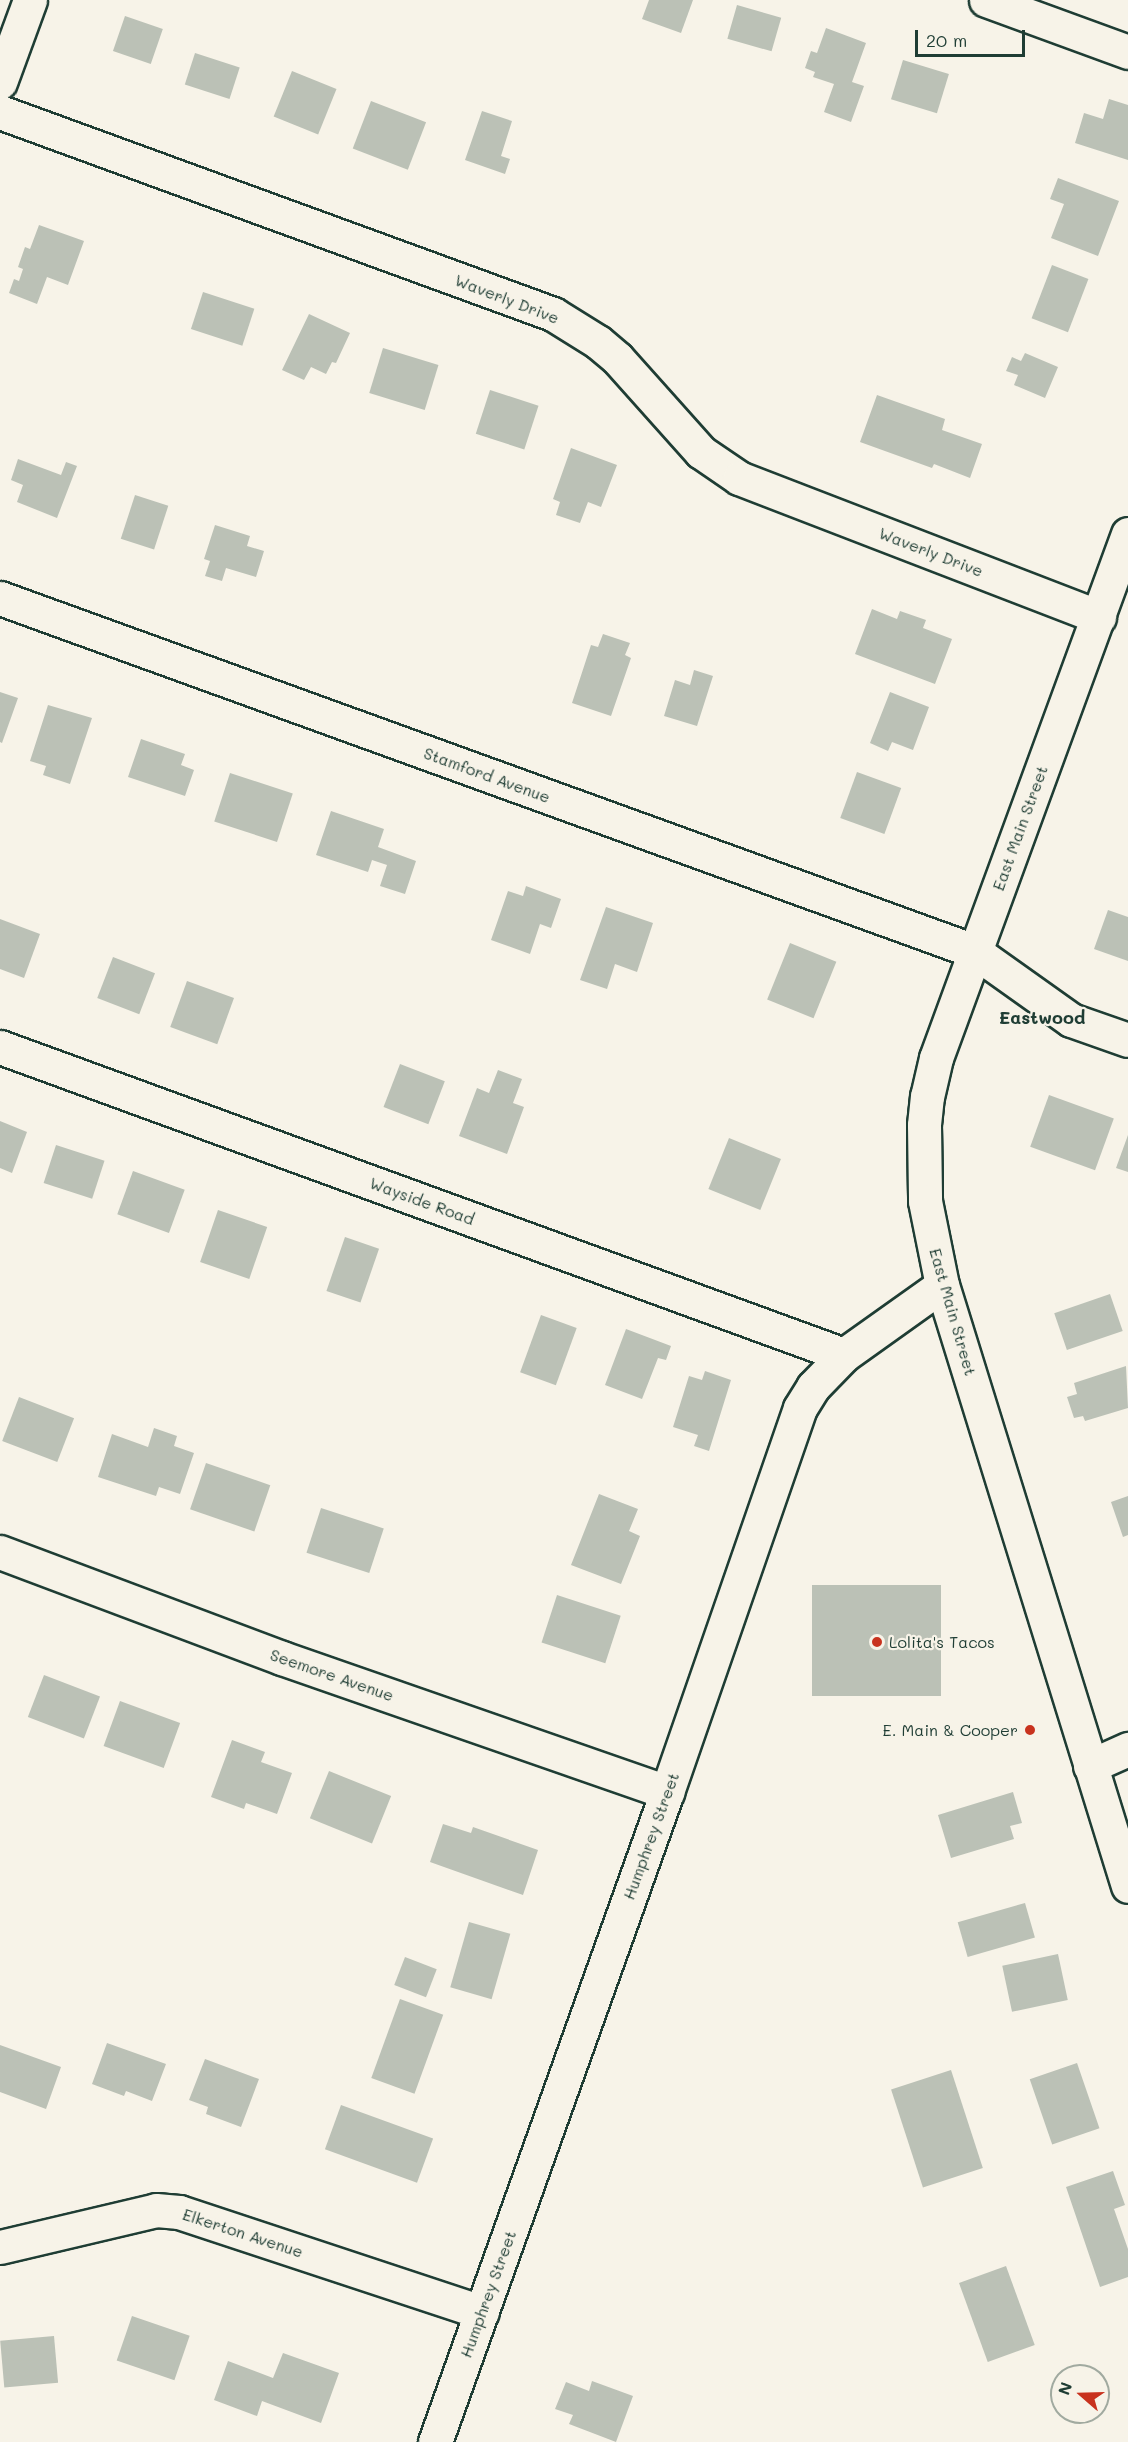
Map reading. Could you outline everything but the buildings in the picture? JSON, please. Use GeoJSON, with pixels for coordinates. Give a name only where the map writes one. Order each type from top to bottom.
{"type":"FeatureCollection","features":[{"type":"Feature","properties":{"kind":"street"},"geometry":{"type":"LineString","coordinates":[[0,82],[30,0]]}},
{"type":"Feature","properties":{"kind":"street"},"geometry":{"type":"LineString","coordinates":[[986,0],[1128,52]]}},
{"type":"Feature","properties":{"kind":"street","name":"Waverly Drive"},"geometry":{"type":"LineString","coordinates":[[0,112],[553,315],[598,342],[617,358],[701,452],[739,478],[1099,617]]}},
{"type":"Feature","properties":{"kind":"street","name":"East Main Street"},"geometry":{"type":"LineString","coordinates":[[1128,534],[936,1058],[927,1096],[924,1125],[925,1201],[942,1285],[1128,1886]]}},
{"type":"Feature","properties":{"kind":"street","name":"Stamford Avenue"},"geometry":{"type":"LineString","coordinates":[[0,598],[974,951],[1071,1020],[1128,1040]]}},
{"type":"Feature","properties":{"kind":"street","name":"Wayside Road"},"geometry":{"type":"LineString","coordinates":[[0,1047],[844,1355]]}},
{"type":"Feature","properties":{"kind":"street","name":"Humphrey Street"},"geometry":{"type":"LineString","coordinates":[[435,2442],[667,1792],[800,1408],[813,1387],[844,1355],[942,1285]]}},
{"type":"Feature","properties":{"kind":"street","name":"Seemore Avenue"},"geometry":{"type":"LineString","coordinates":[[0,1552],[282,1658],[667,1792]]}},
{"type":"Feature","properties":{"kind":"street"},"geometry":{"type":"LineString","coordinates":[[1090,1766],[1128,1749]]}},
{"type":"Feature","properties":{"kind":"street","name":"Elkerton Avenue"},"geometry":{"type":"LineString","coordinates":[[0,2247],[156,2210],[179,2212],[482,2312]]}},
{"type":"Feature","properties":{"kind":"place","name":"Lolita's Tacos"},"geometry":{"type":"Point","coordinates":[877,1642]}},
{"type":"Feature","properties":{"kind":"place","name":"E. Main & Cooper"},"geometry":{"type":"Point","coordinates":[1030,1730]}},
{"type":"Feature","properties":{"kind":"district","name":"Eastwood"},"geometry":{"type":"Point","coordinates":[1042,1017]}}]}
